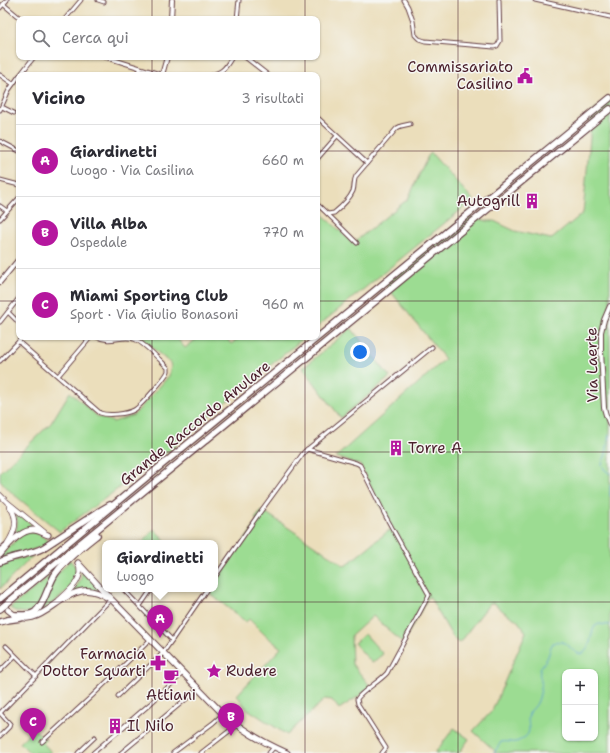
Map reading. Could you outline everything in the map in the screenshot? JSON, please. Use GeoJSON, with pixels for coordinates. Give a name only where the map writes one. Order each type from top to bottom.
{"type":"FeatureCollection","features":[{"type":"Feature","properties":{"kind":"highway","name":"Grande Raccordo Anulare"},"geometry":{"type":"LineString","coordinates":[[320,336],[610,98]]}},
{"type":"Feature","properties":{"kind":"highway","name":"Grande Raccordo Anulare"},"geometry":{"type":"LineString","coordinates":[[0,609],[610,109]]}},
{"type":"Feature","properties":{"kind":"highway","name":"Grande Raccordo Anulare"},"geometry":{"type":"LineString","coordinates":[[0,599],[315,340]]}},
{"type":"Feature","properties":{"kind":"highway"},"geometry":{"type":"LineString","coordinates":[[14,615],[29,615],[36,611],[42,603],[53,578],[61,567],[95,536],[132,506],[139,495]]}},
{"type":"Feature","properties":{"kind":"highway"},"geometry":{"type":"LineString","coordinates":[[0,562],[43,548],[122,498]]}},
{"type":"Feature","properties":{"kind":"highway"},"geometry":{"type":"LineString","coordinates":[[0,551],[6,546]]}},
{"type":"Feature","properties":{"kind":"highway"},"geometry":{"type":"LineString","coordinates":[[0,622],[21,618]]}},
{"type":"Feature","properties":{"kind":"main road"},"geometry":{"type":"LineString","coordinates":[[0,495],[48,535]]}},
{"type":"Feature","properties":{"kind":"main road"},"geometry":{"type":"LineString","coordinates":[[0,555],[14,532],[16,522],[14,512],[7,502]]}},
{"type":"Feature","properties":{"kind":"main road"},"geometry":{"type":"LineString","coordinates":[[6,546],[21,534],[30,530],[36,530],[48,535]]}},
{"type":"Feature","properties":{"kind":"main road"},"geometry":{"type":"LineString","coordinates":[[78,563],[102,589]]}},
{"type":"Feature","properties":{"kind":"main road"},"geometry":{"type":"LineString","coordinates":[[54,605],[76,582],[81,572],[78,563]]}},
{"type":"Feature","properties":{"kind":"main road"},"geometry":{"type":"LineString","coordinates":[[8,610],[21,618],[37,617],[67,597],[80,591],[102,594],[112,600]]}},
{"type":"Feature","properties":{"kind":"main road"},"geometry":{"type":"LineString","coordinates":[[105,592],[223,714],[251,735],[274,748],[287,753]]}},
{"type":"Feature","properties":{"kind":"street"},"geometry":{"type":"LineString","coordinates":[[0,8],[7,0]]}},
{"type":"Feature","properties":{"kind":"street"},"geometry":{"type":"LineString","coordinates":[[68,16],[82,0]]}},
{"type":"Feature","properties":{"kind":"street"},"geometry":{"type":"LineString","coordinates":[[98,0],[104,2]]}},
{"type":"Feature","properties":{"kind":"street"},"geometry":{"type":"LineString","coordinates":[[171,16],[172,0]]}},
{"type":"Feature","properties":{"kind":"street"},"geometry":{"type":"LineString","coordinates":[[237,16],[239,0]]}},
{"type":"Feature","properties":{"kind":"street"},"geometry":{"type":"LineString","coordinates":[[404,0],[413,21],[415,35],[418,39],[494,47],[498,45],[500,41],[499,0]]}},
{"type":"Feature","properties":{"kind":"street"},"geometry":{"type":"LineString","coordinates":[[535,0],[610,16]]}},
{"type":"Feature","properties":{"kind":"street"},"geometry":{"type":"LineString","coordinates":[[4,4],[17,16]]}},
{"type":"Feature","properties":{"kind":"street"},"geometry":{"type":"LineString","coordinates":[[22,72],[32,60]]}},
{"type":"Feature","properties":{"kind":"street"},"geometry":{"type":"LineString","coordinates":[[114,60],[154,72]]}},
{"type":"Feature","properties":{"kind":"street"},"geometry":{"type":"LineString","coordinates":[[164,72],[166,60]]}},
{"type":"Feature","properties":{"kind":"street"},"geometry":{"type":"LineString","coordinates":[[221,72],[224,70],[230,60]]}},
{"type":"Feature","properties":{"kind":"street"},"geometry":{"type":"LineString","coordinates":[[249,60],[264,72]]}},
{"type":"Feature","properties":{"kind":"street"},"geometry":{"type":"LineString","coordinates":[[138,72],[141,68]]}},
{"type":"Feature","properties":{"kind":"street"},"geometry":{"type":"LineString","coordinates":[[0,75],[14,83]]}},
{"type":"Feature","properties":{"kind":"street"},"geometry":{"type":"LineString","coordinates":[[14,113],[1,109],[16,80]]}},
{"type":"Feature","properties":{"kind":"street"},"geometry":{"type":"LineString","coordinates":[[320,120],[367,163]]}},
{"type":"Feature","properties":{"kind":"street"},"geometry":{"type":"LineString","coordinates":[[328,214],[336,212],[348,199],[353,191],[355,177],[398,128],[400,126],[410,124]]}},
{"type":"Feature","properties":{"kind":"street"},"geometry":{"type":"LineString","coordinates":[[320,156],[338,136]]}},
{"type":"Feature","properties":{"kind":"street"},"geometry":{"type":"LineString","coordinates":[[0,140],[16,150]]}},
{"type":"Feature","properties":{"kind":"street"},"geometry":{"type":"LineString","coordinates":[[0,180],[16,184]]}},
{"type":"Feature","properties":{"kind":"street"},"geometry":{"type":"LineString","coordinates":[[0,219],[16,201]]}},
{"type":"Feature","properties":{"kind":"street"},"geometry":{"type":"LineString","coordinates":[[0,206],[7,211]]}},
{"type":"Feature","properties":{"kind":"street"},"geometry":{"type":"LineString","coordinates":[[320,207],[357,243]]}},
{"type":"Feature","properties":{"kind":"street"},"geometry":{"type":"LineString","coordinates":[[0,282],[16,263]]}},
{"type":"Feature","properties":{"kind":"street"},"geometry":{"type":"LineString","coordinates":[[0,322],[16,302]]}},
{"type":"Feature","properties":{"kind":"street","name":"Via Laerte"},"geometry":{"type":"LineString","coordinates":[[610,306],[603,324],[601,342],[604,408],[610,425]]}},
{"type":"Feature","properties":{"kind":"street"},"geometry":{"type":"LineString","coordinates":[[8,312],[16,320]]}},
{"type":"Feature","properties":{"kind":"street"},"geometry":{"type":"LineString","coordinates":[[0,361],[18,340]]}},
{"type":"Feature","properties":{"kind":"street"},"geometry":{"type":"LineString","coordinates":[[20,340],[20,343],[101,413],[110,414],[133,411],[155,388],[168,370],[167,367],[136,340]]}},
{"type":"Feature","properties":{"kind":"street"},"geometry":{"type":"LineString","coordinates":[[58,376],[88,340]]}},
{"type":"Feature","properties":{"kind":"street"},"geometry":{"type":"LineString","coordinates":[[218,573],[258,515],[307,449],[432,347]]}},
{"type":"Feature","properties":{"kind":"street"},"geometry":{"type":"LineString","coordinates":[[307,449],[360,465],[386,517],[429,595],[387,673],[357,699],[386,748],[382,753]]}},
{"type":"Feature","properties":{"kind":"street"},"geometry":{"type":"LineString","coordinates":[[127,592],[172,640]]}},
{"type":"Feature","properties":{"kind":"street"},"geometry":{"type":"LineString","coordinates":[[140,606],[150,592]]}},
{"type":"Feature","properties":{"kind":"street"},"geometry":{"type":"LineString","coordinates":[[118,696],[163,653],[205,592]]}},
{"type":"Feature","properties":{"kind":"street"},"geometry":{"type":"LineString","coordinates":[[0,736],[10,724],[0,713],[103,607],[112,600]]}},
{"type":"Feature","properties":{"kind":"street"},"geometry":{"type":"LineString","coordinates":[[42,742],[150,640]]}},
{"type":"Feature","properties":{"kind":"street"},"geometry":{"type":"LineString","coordinates":[[6,646],[36,676]]}},
{"type":"Feature","properties":{"kind":"street"},"geometry":{"type":"LineString","coordinates":[[0,671],[16,656]]}},
{"type":"Feature","properties":{"kind":"street"},"geometry":{"type":"LineString","coordinates":[[93,753],[183,674]]}},
{"type":"Feature","properties":{"kind":"street"},"geometry":{"type":"LineString","coordinates":[[121,753],[198,689]]}},
{"type":"Feature","properties":{"kind":"street"},"geometry":{"type":"LineString","coordinates":[[174,753],[213,724],[223,714]]}},
{"type":"Feature","properties":{"kind":"street"},"geometry":{"type":"LineString","coordinates":[[201,753],[237,725]]}},
{"type":"Feature","properties":{"kind":"street"},"geometry":{"type":"LineString","coordinates":[[78,753],[95,737]]}},
{"type":"Feature","properties":{"kind":"street"},"geometry":{"type":"LineString","coordinates":[[269,753],[274,748]]}},
{"type":"Feature","properties":{"kind":"green space"},"geometry":{"type":"Polygon","coordinates":[[[610,98],[610,753],[494,753],[495,751],[473,731],[492,711],[526,632],[517,620],[504,612],[494,603],[490,603],[462,641],[458,643],[452,636],[429,596],[403,643],[373,616],[351,636],[352,664],[371,687],[339,709],[332,700],[325,699],[287,735],[246,708],[237,695],[281,648],[249,619],[246,622],[208,592],[218,592],[218,578],[258,521],[255,519],[262,510],[345,566],[392,528],[360,465],[336,457],[445,359],[384,283],[467,215],[487,221],[494,221],[515,231],[551,239],[583,213],[590,138],[590,114],[610,98]]]}},
{"type":"Feature","properties":{"kind":"green space"},"geometry":{"type":"Polygon","coordinates":[[[431,153],[473,200],[320,325],[320,212],[353,243],[408,199],[428,156],[431,153]]]}},
{"type":"Feature","properties":{"kind":"green space"},"geometry":{"type":"Polygon","coordinates":[[[351,328],[390,377],[341,418],[303,368],[351,328]]]}},
{"type":"Feature","properties":{"kind":"green space"},"geometry":{"type":"Polygon","coordinates":[[[143,340],[178,340],[185,348],[195,340],[228,340],[231,344],[236,340],[301,340],[176,443],[176,446],[60,532],[12,493],[0,480],[0,472],[51,423],[70,392],[97,416],[113,422],[134,415],[169,376],[171,366],[170,363],[143,340]]]}},
{"type":"Feature","properties":{"kind":"green space"},"geometry":{"type":"Polygon","coordinates":[[[15,510],[36,529],[14,537],[17,524],[15,510]]]}},
{"type":"Feature","properties":{"kind":"green space"},"geometry":{"type":"Polygon","coordinates":[[[154,529],[165,540],[145,540],[154,529]]]}},
{"type":"Feature","properties":{"kind":"green space"},"geometry":{"type":"Polygon","coordinates":[[[36,532],[50,542],[44,546],[0,560],[0,557],[17,539],[25,533],[36,532]]]}},
{"type":"Feature","properties":{"kind":"green space"},"geometry":{"type":"Polygon","coordinates":[[[33,556],[0,589],[0,564],[33,556]]]}},
{"type":"Feature","properties":{"kind":"green space"},"geometry":{"type":"Polygon","coordinates":[[[70,560],[78,570],[78,577],[75,582],[59,598],[34,614],[55,577],[70,560]]]}},
{"type":"Feature","properties":{"kind":"green space"},"geometry":{"type":"Polygon","coordinates":[[[82,570],[102,592],[96,590],[68,594],[74,589],[81,578],[82,570]]]}},
{"type":"Feature","properties":{"kind":"green space"},"geometry":{"type":"Polygon","coordinates":[[[53,573],[41,602],[32,612],[20,612],[10,608],[53,573]]]}},
{"type":"Feature","properties":{"kind":"green space"},"geometry":{"type":"Polygon","coordinates":[[[365,634],[383,654],[372,663],[354,643],[365,634]]]}},
{"type":"Feature","properties":{"kind":"green space"},"geometry":{"type":"Polygon","coordinates":[[[454,728],[469,739],[459,753],[435,753],[454,728]]]}},
{"type":"Feature","properties":{"kind":"green space"},"geometry":{"type":"Polygon","coordinates":[[[34,729],[46,740],[43,743],[52,753],[30,753],[20,743],[34,729]]]}},
{"type":"Feature","properties":{"kind":"waterway"},"geometry":{"type":"LineString","coordinates":[[609,435],[606,454],[602,464],[604,469],[610,474]]}},
{"type":"Feature","properties":{"kind":"waterway"},"geometry":{"type":"LineString","coordinates":[[610,485],[610,496]]}},
{"type":"Feature","properties":{"kind":"waterway"},"geometry":{"type":"LineString","coordinates":[[494,753],[501,742],[521,740],[529,732],[528,717],[537,703],[540,693],[540,669],[547,658],[553,643],[562,642],[574,651],[582,654],[588,648],[595,626],[599,624],[610,625]]}},
{"type":"Feature","properties":{"kind":"tunnel"},"geometry":{"type":"LineString","coordinates":[[48,535],[78,563]]}},
{"type":"Feature","properties":{"kind":"place","name":"Commissariato Casilino"},"geometry":{"type":"Point","coordinates":[525,76]}},
{"type":"Feature","properties":{"kind":"place","name":"Autogrill"},"geometry":{"type":"Point","coordinates":[532,201]}},
{"type":"Feature","properties":{"kind":"place","name":"Torre A"},"geometry":{"type":"Point","coordinates":[396,448]}},
{"type":"Feature","properties":{"kind":"place","name":"Giardinetti"},"geometry":{"type":"Point","coordinates":[160,638]}},
{"type":"Feature","properties":{"kind":"place","name":"Farmacia Dottor Squarti"},"geometry":{"type":"Point","coordinates":[158,663]}},
{"type":"Feature","properties":{"kind":"place","name":"Rudere"},"geometry":{"type":"Point","coordinates":[214,671]}},
{"type":"Feature","properties":{"kind":"place","name":"Attiani"},"geometry":{"type":"Point","coordinates":[171,676]}},
{"type":"Feature","properties":{"kind":"place","name":"Il Nilo"},"geometry":{"type":"Point","coordinates":[115,726]}},
{"type":"Feature","properties":{"kind":"place","name":"Villa Alba"},"geometry":{"type":"Point","coordinates":[231,736]}},
{"type":"Feature","properties":{"kind":"place","name":"Miami Sporting Club"},"geometry":{"type":"Point","coordinates":[33,741]}}]}
